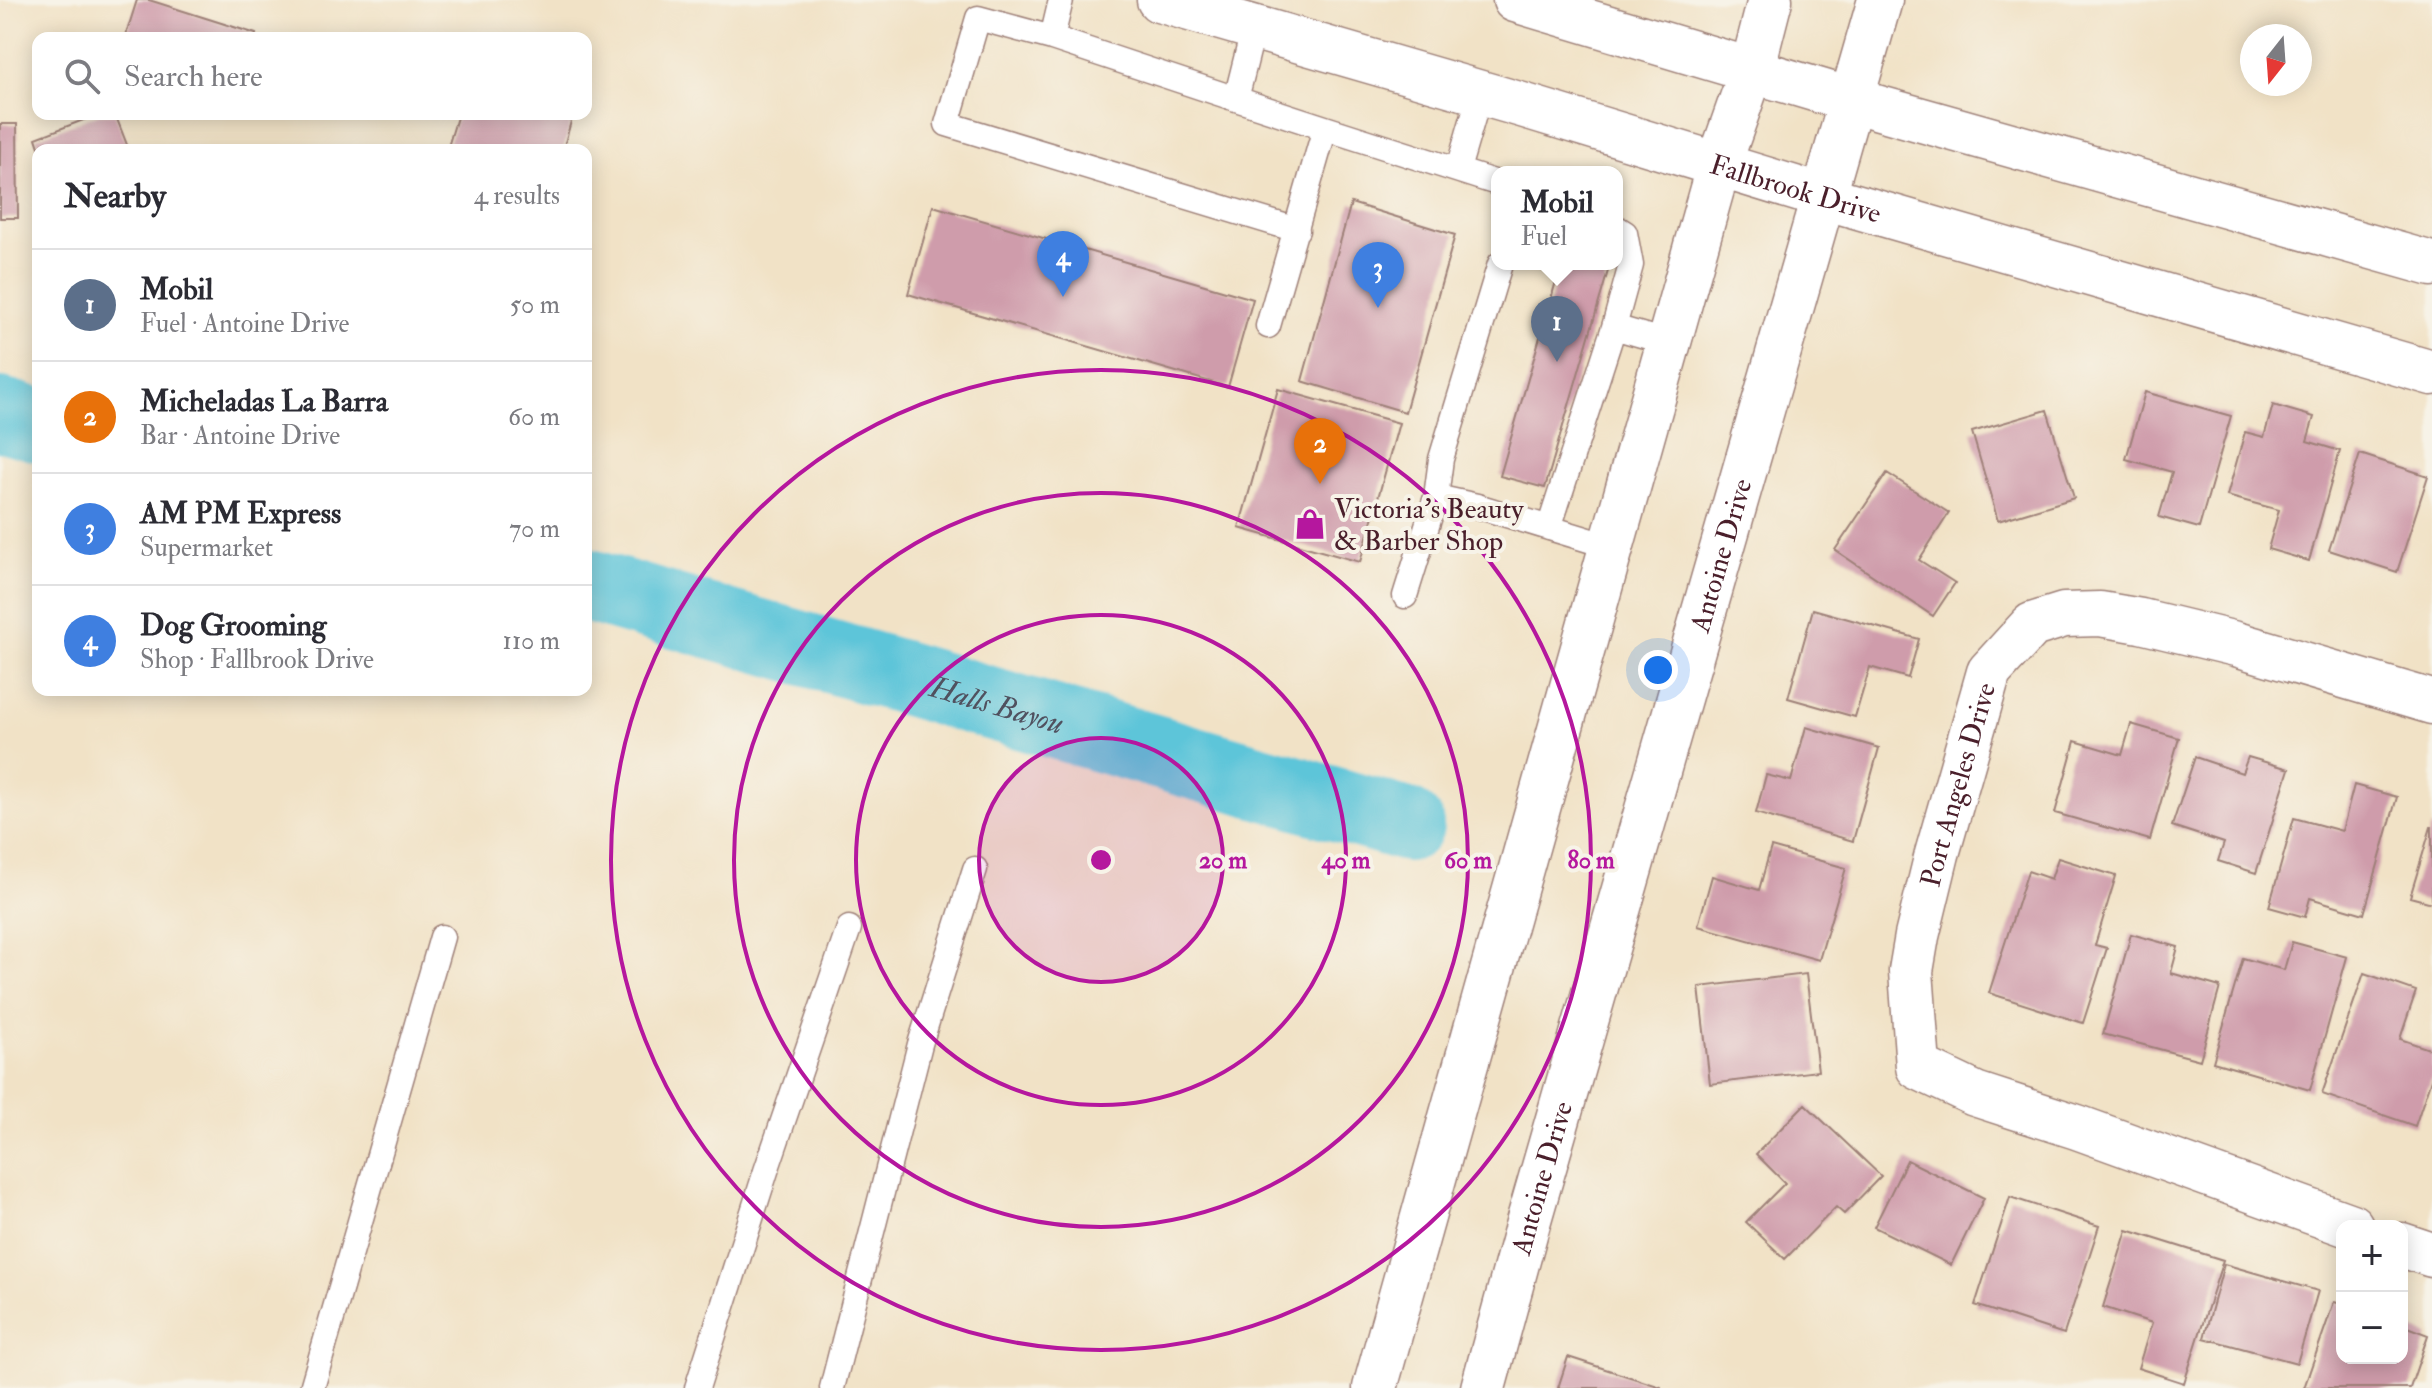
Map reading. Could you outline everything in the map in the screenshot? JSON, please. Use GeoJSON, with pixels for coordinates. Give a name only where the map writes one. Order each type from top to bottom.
{"type":"FeatureCollection","features":[{"type":"Feature","properties":{"kind":"main road","name":"Fallbrook Drive"},"geometry":{"type":"LineString","coordinates":[[1159,0],[2432,373]]}},
{"type":"Feature","properties":{"kind":"main road"},"geometry":{"type":"LineString","coordinates":[[1515,0],[1851,100],[2432,264]]}},
{"type":"Feature","properties":{"kind":"main road"},"geometry":{"type":"LineString","coordinates":[[1375,1388],[1719,164],[1752,70],[1770,0]]}},
{"type":"Feature","properties":{"kind":"main road","name":"Antoine Drive"},"geometry":{"type":"LineString","coordinates":[[1483,1388],[1880,0]]}},
{"type":"Feature","properties":{"kind":"main road","name":"Port Angeles Drive"},"geometry":{"type":"LineString","coordinates":[[2336,1221],[2077,1127],[1975,1094],[1918,1067],[1911,971],[1917,936],[1989,672],[2032,625],[2064,615],[2100,614],[2141,621],[2236,644],[2432,702]]}},
{"type":"Feature","properties":{"kind":"main road"},"geometry":{"type":"LineString","coordinates":[[2408,1247],[2432,1255]]}},
{"type":"Feature","properties":{"kind":"lane"},"geometry":{"type":"LineString","coordinates":[[1052,38],[1061,0]]}},
{"type":"Feature","properties":{"kind":"lane"},"geometry":{"type":"LineString","coordinates":[[1297,230],[947,124],[978,18],[1052,38],[1491,181]]}},
{"type":"Feature","properties":{"kind":"lane"},"geometry":{"type":"LineString","coordinates":[[1236,99],[1254,27]]}},
{"type":"Feature","properties":{"kind":"lane"},"geometry":{"type":"LineString","coordinates":[[1458,169],[1480,94]]}},
{"type":"Feature","properties":{"kind":"lane"},"geometry":{"type":"LineString","coordinates":[[1268,326],[1325,128]]}},
{"type":"Feature","properties":{"kind":"lane"},"geometry":{"type":"LineString","coordinates":[[1549,528],[1631,265],[1623,232]]}},
{"type":"Feature","properties":{"kind":"lane"},"geometry":{"type":"LineString","coordinates":[[1405,596],[1436,497],[1441,459],[1498,270]]}},
{"type":"Feature","properties":{"kind":"lane"},"geometry":{"type":"LineString","coordinates":[[1614,327],[1669,343]]}},
{"type":"Feature","properties":{"kind":"lane"},"geometry":{"type":"LineString","coordinates":[[1436,497],[1477,506],[1612,547]]}},
{"type":"Feature","properties":{"kind":"lane"},"geometry":{"type":"LineString","coordinates":[[832,1388],[920,1044],[975,869]]}},
{"type":"Feature","properties":{"kind":"lane"},"geometry":{"type":"LineString","coordinates":[[697,1388],[766,1171],[849,928]]}},
{"type":"Feature","properties":{"kind":"lane"},"geometry":{"type":"LineString","coordinates":[[312,1388],[442,937]]}},
{"type":"Feature","properties":{"kind":"building"},"geometry":{"type":"Polygon","coordinates":[[[137,0],[149,0],[250,32],[127,32],[137,0]]]}},
{"type":"Feature","properties":{"kind":"building"},"geometry":{"type":"Polygon","coordinates":[[[83,120],[117,120],[127,144],[38,144],[36,138],[83,120]]]}},
{"type":"Feature","properties":{"kind":"building"},"geometry":{"type":"Polygon","coordinates":[[[456,120],[571,120],[565,144],[449,144],[456,120]]]}},
{"type":"Feature","properties":{"kind":"building"},"geometry":{"type":"Polygon","coordinates":[[[0,124],[17,124],[18,218],[0,218],[0,124]]]}},
{"type":"Feature","properties":{"kind":"building"},"geometry":{"type":"Polygon","coordinates":[[[1351,203],[1455,235],[1405,412],[1302,381],[1351,203]]]}},
{"type":"Feature","properties":{"kind":"building"},"geometry":{"type":"Polygon","coordinates":[[[933,206],[1253,299],[1228,387],[908,294],[933,206]]]}},
{"type":"Feature","properties":{"kind":"building"},"geometry":{"type":"Polygon","coordinates":[[[1559,270],[1608,270],[1545,488],[1500,476],[1559,270]]]}},
{"type":"Feature","properties":{"kind":"building"},"geometry":{"type":"Polygon","coordinates":[[[1278,389],[1399,423],[1360,562],[1239,528],[1278,389]]]}},
{"type":"Feature","properties":{"kind":"building"},"geometry":{"type":"Polygon","coordinates":[[[2145,392],[2231,416],[2199,528],[2159,517],[2172,472],[2126,459],[2145,392]]]}},
{"type":"Feature","properties":{"kind":"building"},"geometry":{"type":"Polygon","coordinates":[[[2273,405],[2314,417],[2307,441],[2340,451],[2309,561],[2268,549],[2279,510],[2227,496],[2245,432],[2264,437],[2273,405]]]}},
{"type":"Feature","properties":{"kind":"building"},"geometry":{"type":"Polygon","coordinates":[[[2047,410],[2074,498],[1998,521],[1972,432],[2047,410]]]}},
{"type":"Feature","properties":{"kind":"building"},"geometry":{"type":"Polygon","coordinates":[[[2360,454],[2428,476],[2397,572],[2329,550],[2360,454]]]}},
{"type":"Feature","properties":{"kind":"building"},"geometry":{"type":"Polygon","coordinates":[[[1887,473],[1949,513],[1919,560],[1955,583],[1933,616],[1835,550],[1887,473]]]}},
{"type":"Feature","properties":{"kind":"building"},"geometry":{"type":"Polygon","coordinates":[[[1813,609],[1919,639],[1908,678],[1870,667],[1855,717],[1788,698],[1813,609]]]}},
{"type":"Feature","properties":{"kind":"building"},"geometry":{"type":"Polygon","coordinates":[[[2131,724],[2179,738],[2150,840],[2055,813],[2075,741],[2122,755],[2131,724]]]}},
{"type":"Feature","properties":{"kind":"building"},"geometry":{"type":"Polygon","coordinates":[[[1806,727],[1879,748],[1853,841],[1756,813],[1766,775],[1791,781],[1806,727]]]}},
{"type":"Feature","properties":{"kind":"building"},"geometry":{"type":"Polygon","coordinates":[[[2195,757],[2242,773],[2248,757],[2289,769],[2256,873],[2218,861],[2224,843],[2172,826],[2195,757]]]}},
{"type":"Feature","properties":{"kind":"building"},"geometry":{"type":"Polygon","coordinates":[[[2354,785],[2397,797],[2364,914],[2310,898],[2305,917],[2269,907],[2294,818],[2342,831],[2354,785]]]}},
{"type":"Feature","properties":{"kind":"building"},"geometry":{"type":"Polygon","coordinates":[[[2432,827],[2432,903],[2410,897],[2432,827]]]}},
{"type":"Feature","properties":{"kind":"building"},"geometry":{"type":"Polygon","coordinates":[[[1771,847],[1846,868],[1819,960],[1698,926],[1712,876],[1759,890],[1771,847]]]}},
{"type":"Feature","properties":{"kind":"building"},"geometry":{"type":"Polygon","coordinates":[[[2058,858],[2116,876],[2095,945],[2107,948],[2083,1023],[1989,993],[2028,871],[2051,879],[2058,858]]]}},
{"type":"Feature","properties":{"kind":"building"},"geometry":{"type":"Polygon","coordinates":[[[2131,934],[2178,947],[2171,973],[2220,987],[2200,1060],[2103,1034],[2131,934]]]}},
{"type":"Feature","properties":{"kind":"building"},"geometry":{"type":"Polygon","coordinates":[[[2292,942],[2347,957],[2310,1090],[2213,1062],[2243,958],[2284,970],[2292,942]]]}},
{"type":"Feature","properties":{"kind":"building"},"geometry":{"type":"Polygon","coordinates":[[[2364,973],[2416,991],[2400,1039],[2432,1050],[2432,1076],[2415,1126],[2322,1094],[2364,973]]]}},
{"type":"Feature","properties":{"kind":"building"},"geometry":{"type":"Polygon","coordinates":[[[1806,974],[1818,1071],[1710,1084],[1699,987],[1806,974]]]}},
{"type":"Feature","properties":{"kind":"building"},"geometry":{"type":"Polygon","coordinates":[[[1805,1104],[1881,1176],[1844,1214],[1836,1207],[1785,1259],[1746,1222],[1785,1183],[1756,1154],[1805,1104]]]}},
{"type":"Feature","properties":{"kind":"building"},"geometry":{"type":"Polygon","coordinates":[[[1907,1160],[1984,1198],[1951,1265],[1874,1227],[1907,1160]]]}},
{"type":"Feature","properties":{"kind":"building"},"geometry":{"type":"Polygon","coordinates":[[[2010,1197],[2099,1226],[2064,1334],[1975,1305],[2010,1197]]]}},
{"type":"Feature","properties":{"kind":"building"},"geometry":{"type":"Polygon","coordinates":[[[2127,1230],[2223,1260],[2184,1383],[2138,1368],[2152,1323],[2103,1307],[2127,1230]]]}},
{"type":"Feature","properties":{"kind":"building"},"geometry":{"type":"Polygon","coordinates":[[[2224,1264],[2318,1291],[2297,1363],[2204,1338],[2224,1264]]]}},
{"type":"Feature","properties":{"kind":"building"},"geometry":{"type":"Polygon","coordinates":[[[2334,1302],[2336,1364],[2408,1364],[2408,1327],[2428,1335],[2410,1388],[2304,1388],[2334,1302]]]}},
{"type":"Feature","properties":{"kind":"building"},"geometry":{"type":"Polygon","coordinates":[[[1568,1357],[1661,1387],[1661,1388],[1558,1388],[1568,1357]]]}},
{"type":"Feature","properties":{"kind":"waterway","name":"Halls Bayou"},"geometry":{"type":"LineString","coordinates":[[0,414],[32,423]]}},
{"type":"Feature","properties":{"kind":"waterway","name":"Halls Bayou"},"geometry":{"type":"LineString","coordinates":[[592,587],[1407,825]]}},
{"type":"Feature","properties":{"kind":"place","name":"Dog Grooming"},"geometry":{"type":"Point","coordinates":[1063,297]}},
{"type":"Feature","properties":{"kind":"place","name":"AM PM Express"},"geometry":{"type":"Point","coordinates":[1378,308]}},
{"type":"Feature","properties":{"kind":"place","name":"Mobil"},"geometry":{"type":"Point","coordinates":[1557,362]}},
{"type":"Feature","properties":{"kind":"place","name":"Micheladas La Barra"},"geometry":{"type":"Point","coordinates":[1320,484]}},
{"type":"Feature","properties":{"kind":"place","name":"Victoria's Beauty & Barber Shop"},"geometry":{"type":"Point","coordinates":[1310,524]}}]}
